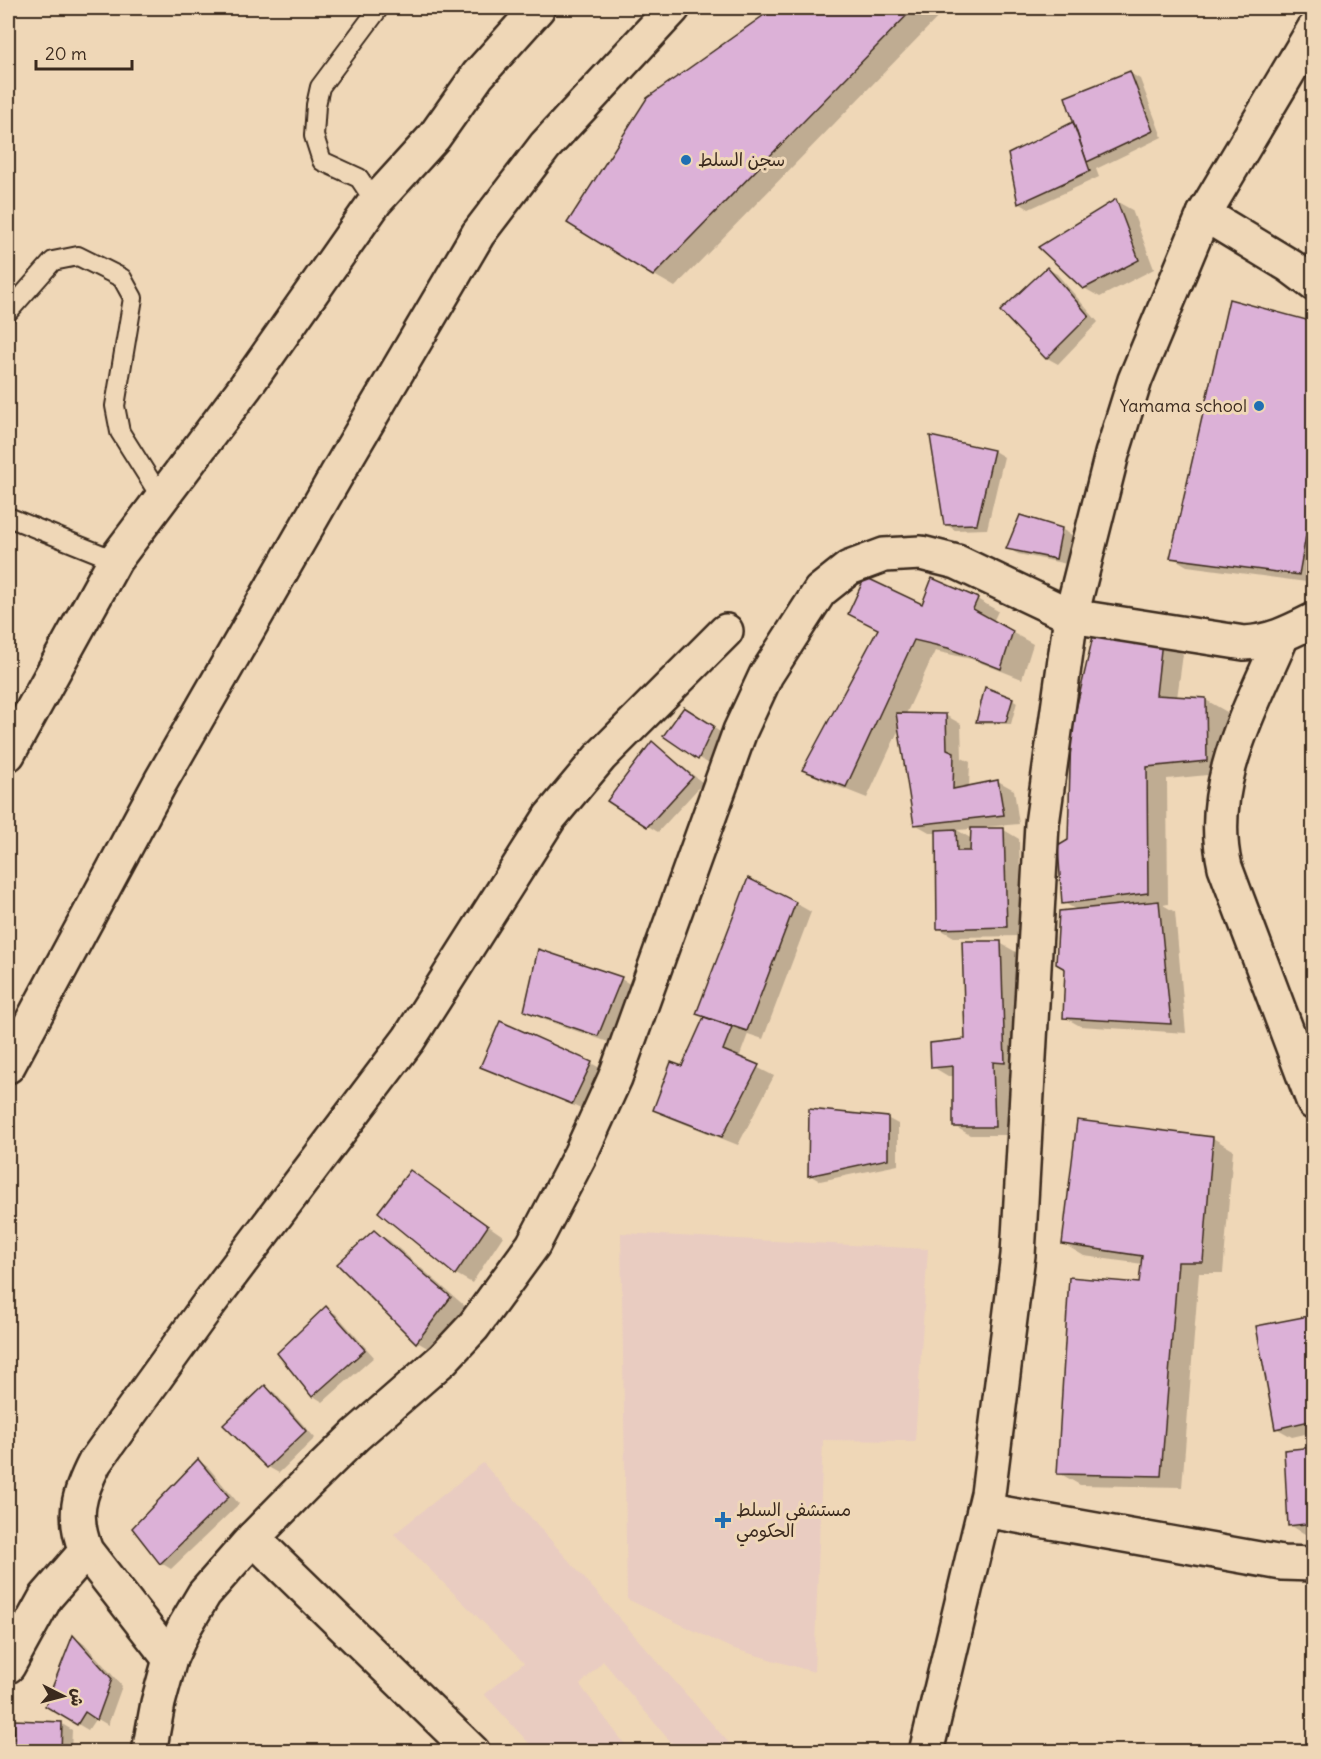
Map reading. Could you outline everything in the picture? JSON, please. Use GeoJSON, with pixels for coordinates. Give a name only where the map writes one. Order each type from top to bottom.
{"type":"FeatureCollection","features":[{"type":"Feature","properties":{"kind":"street"},"geometry":{"type":"LineString","coordinates":[[8,754],[115,560],[253,377],[375,201],[434,137],[478,75],[538,8]]}},
{"type":"Feature","properties":{"kind":"street"},"geometry":{"type":"LineString","coordinates":[[8,1066],[194,723],[478,234],[546,146],[673,8]]}},
{"type":"Feature","properties":{"kind":"street"},"geometry":{"type":"LineString","coordinates":[[926,1752],[984,1510],[1018,1255],[1042,824],[1071,616],[1112,454],[1135,380],[1204,214],[1314,29]]}},
{"type":"Feature","properties":{"kind":"street"},"geometry":{"type":"LineString","coordinates":[[1204,214],[1290,266],[1314,284]]}},
{"type":"Feature","properties":{"kind":"street"},"geometry":{"type":"LineString","coordinates":[[149,1752],[158,1702],[170,1659],[185,1626],[204,1594],[253,1538],[356,1435],[450,1351],[505,1287],[533,1245],[580,1155],[615,1078],[740,731],[766,675],[820,591],[849,568],[884,555],[921,552],[957,562],[1071,616],[1244,643],[1264,642],[1314,620]]}},
{"type":"Feature","properties":{"kind":"street"},"geometry":{"type":"LineString","coordinates":[[170,1659],[86,1551],[77,1531],[78,1505],[83,1485],[95,1462],[208,1305],[409,1039],[550,817],[601,756],[726,631]]}},
{"type":"Feature","properties":{"kind":"street"},"geometry":{"type":"LineString","coordinates":[[1282,636],[1235,747],[1223,794],[1219,841],[1225,867],[1314,1103]]}},
{"type":"Feature","properties":{"kind":"street"},"geometry":{"type":"LineString","coordinates":[[984,1510],[1282,1563],[1314,1564]]}},
{"type":"Feature","properties":{"kind":"street"},"geometry":{"type":"LineString","coordinates":[[253,1538],[473,1752]]}},
{"type":"Feature","properties":{"kind":"street"},"geometry":{"type":"LineString","coordinates":[[8,1666],[46,1597],[86,1551]]}},
{"type":"Feature","properties":{"kind":"lane"},"geometry":{"type":"LineString","coordinates":[[375,201],[359,178],[322,161],[315,143],[314,121],[320,87],[379,8]]}},
{"type":"Feature","properties":{"kind":"lane"},"geometry":{"type":"LineString","coordinates":[[8,312],[53,261],[78,256],[122,278],[133,298],[122,351],[115,406],[116,415],[120,432],[162,499]]}},
{"type":"Feature","properties":{"kind":"lane"},"geometry":{"type":"LineString","coordinates":[[8,517],[115,560]]}},
{"type":"Feature","properties":{"kind":"shaded area","name":"مستشفى السلط الحكومي"},"geometry":{"type":"Polygon","coordinates":[[[621,1233],[928,1249],[915,1441],[823,1440],[814,1672],[731,1648],[627,1599],[621,1233]]]}},
{"type":"Feature","properties":{"kind":"shaded area"},"geometry":{"type":"Polygon","coordinates":[[[483,1463],[736,1751],[678,1751],[603,1661],[580,1685],[630,1751],[536,1751],[484,1694],[524,1663],[394,1534],[483,1463]]]}},
{"type":"Feature","properties":{"kind":"building","name":"سجن السلط"},"geometry":{"type":"Polygon","coordinates":[[[774,8],[914,8],[653,276],[567,223],[647,98],[774,8]]]}},
{"type":"Feature","properties":{"kind":"building"},"geometry":{"type":"Polygon","coordinates":[[[1130,71],[1153,131],[1087,162],[1065,97],[1130,71]]]}},
{"type":"Feature","properties":{"kind":"building"},"geometry":{"type":"Polygon","coordinates":[[[1073,122],[1090,171],[1018,204],[1008,154],[1073,122]]]}},
{"type":"Feature","properties":{"kind":"building"},"geometry":{"type":"Polygon","coordinates":[[[1116,199],[1139,260],[1083,289],[1038,247],[1116,199]]]}},
{"type":"Feature","properties":{"kind":"building"},"geometry":{"type":"Polygon","coordinates":[[[1047,267],[1089,316],[1046,359],[1000,311],[1047,267]]]}},
{"type":"Feature","properties":{"kind":"building","name":"Yamama school"},"geometry":{"type":"Polygon","coordinates":[[[1229,299],[1314,322],[1314,490],[1299,575],[1170,558],[1229,299]]]}},
{"type":"Feature","properties":{"kind":"building"},"geometry":{"type":"Polygon","coordinates":[[[930,436],[994,450],[977,524],[944,525],[930,436]]]}},
{"type":"Feature","properties":{"kind":"building"},"geometry":{"type":"Polygon","coordinates":[[[1020,515],[1062,528],[1056,559],[1006,549],[1020,515]]]}},
{"type":"Feature","properties":{"kind":"building"},"geometry":{"type":"Polygon","coordinates":[[[865,577],[922,604],[932,578],[978,598],[973,609],[1013,631],[1001,669],[948,648],[914,640],[846,787],[802,770],[878,629],[848,614],[865,577]]]}},
{"type":"Feature","properties":{"kind":"building"},"geometry":{"type":"Polygon","coordinates":[[[1093,636],[1162,641],[1156,695],[1206,698],[1207,761],[1147,767],[1148,893],[1062,904],[1058,846],[1068,840],[1071,731],[1093,636]]]}},
{"type":"Feature","properties":{"kind":"building"},"geometry":{"type":"Polygon","coordinates":[[[985,687],[1013,698],[1006,722],[976,722],[985,687]]]}},
{"type":"Feature","properties":{"kind":"building"},"geometry":{"type":"Polygon","coordinates":[[[684,707],[714,726],[698,760],[663,736],[684,707]]]}},
{"type":"Feature","properties":{"kind":"building"},"geometry":{"type":"Polygon","coordinates":[[[896,713],[946,714],[947,749],[954,752],[953,789],[998,780],[1004,815],[914,825],[896,713]]]}},
{"type":"Feature","properties":{"kind":"building"},"geometry":{"type":"Polygon","coordinates":[[[652,741],[693,777],[647,827],[607,801],[652,741]]]}},
{"type":"Feature","properties":{"kind":"building"},"geometry":{"type":"Polygon","coordinates":[[[971,828],[1004,828],[1007,927],[937,929],[936,830],[956,829],[957,851],[970,851],[971,828]]]}},
{"type":"Feature","properties":{"kind":"building"},"geometry":{"type":"Polygon","coordinates":[[[748,878],[796,902],[747,1031],[696,1014],[748,878]]]}},
{"type":"Feature","properties":{"kind":"building"},"geometry":{"type":"Polygon","coordinates":[[[1159,901],[1171,1024],[1063,1018],[1065,969],[1056,964],[1059,911],[1159,901]]]}},
{"type":"Feature","properties":{"kind":"building"},"geometry":{"type":"Polygon","coordinates":[[[962,941],[1001,941],[1005,1063],[993,1062],[995,1127],[953,1127],[953,1066],[931,1068],[930,1043],[965,1039],[962,941]]]}},
{"type":"Feature","properties":{"kind":"building"},"geometry":{"type":"Polygon","coordinates":[[[538,949],[622,977],[598,1036],[524,1011],[538,949]]]}},
{"type":"Feature","properties":{"kind":"building"},"geometry":{"type":"Polygon","coordinates":[[[704,1017],[732,1027],[723,1050],[759,1065],[722,1137],[653,1110],[671,1062],[682,1066],[704,1017]]]}},
{"type":"Feature","properties":{"kind":"building"},"geometry":{"type":"Polygon","coordinates":[[[500,1021],[592,1062],[572,1104],[480,1067],[500,1021]]]}},
{"type":"Feature","properties":{"kind":"building"},"geometry":{"type":"Polygon","coordinates":[[[809,1109],[888,1117],[888,1159],[808,1176],[809,1109]]]}},
{"type":"Feature","properties":{"kind":"building"},"geometry":{"type":"Polygon","coordinates":[[[1077,1120],[1213,1137],[1203,1262],[1178,1262],[1161,1476],[1057,1474],[1069,1277],[1139,1283],[1142,1256],[1062,1244],[1077,1120]]]}},
{"type":"Feature","properties":{"kind":"building"},"geometry":{"type":"Polygon","coordinates":[[[410,1170],[488,1226],[455,1275],[378,1212],[410,1170]]]}},
{"type":"Feature","properties":{"kind":"building"},"geometry":{"type":"Polygon","coordinates":[[[374,1230],[451,1297],[416,1343],[337,1264],[374,1230]]]}},
{"type":"Feature","properties":{"kind":"building"},"geometry":{"type":"Polygon","coordinates":[[[326,1306],[365,1350],[312,1397],[277,1353],[326,1306]]]}},
{"type":"Feature","properties":{"kind":"building"},"geometry":{"type":"Polygon","coordinates":[[[1314,1315],[1314,1420],[1275,1429],[1256,1326],[1314,1315]]]}},
{"type":"Feature","properties":{"kind":"building"},"geometry":{"type":"Polygon","coordinates":[[[265,1385],[306,1431],[267,1468],[223,1425],[265,1385]]]}},
{"type":"Feature","properties":{"kind":"building"},"geometry":{"type":"Polygon","coordinates":[[[1314,1447],[1314,1523],[1288,1526],[1284,1450],[1314,1447]]]}},
{"type":"Feature","properties":{"kind":"building"},"geometry":{"type":"Polygon","coordinates":[[[198,1459],[229,1497],[160,1564],[132,1528],[198,1459]]]}},
{"type":"Feature","properties":{"kind":"building"},"geometry":{"type":"Polygon","coordinates":[[[73,1635],[112,1679],[97,1720],[85,1712],[77,1725],[45,1706],[73,1635]]]}},
{"type":"Feature","properties":{"kind":"building"},"geometry":{"type":"Polygon","coordinates":[[[14,1720],[62,1722],[61,1752],[15,1752],[14,1720]]]}},
{"type":"Feature","properties":{"kind":"place","name":"سجن السلط"},"geometry":{"type":"Point","coordinates":[686,160]}},
{"type":"Feature","properties":{"kind":"place","name":"Yamama school"},"geometry":{"type":"Point","coordinates":[1259,406]}},
{"type":"Feature","properties":{"kind":"place","name":"مستشفى السلط الحكومي"},"geometry":{"type":"Point","coordinates":[723,1520]}}]}
